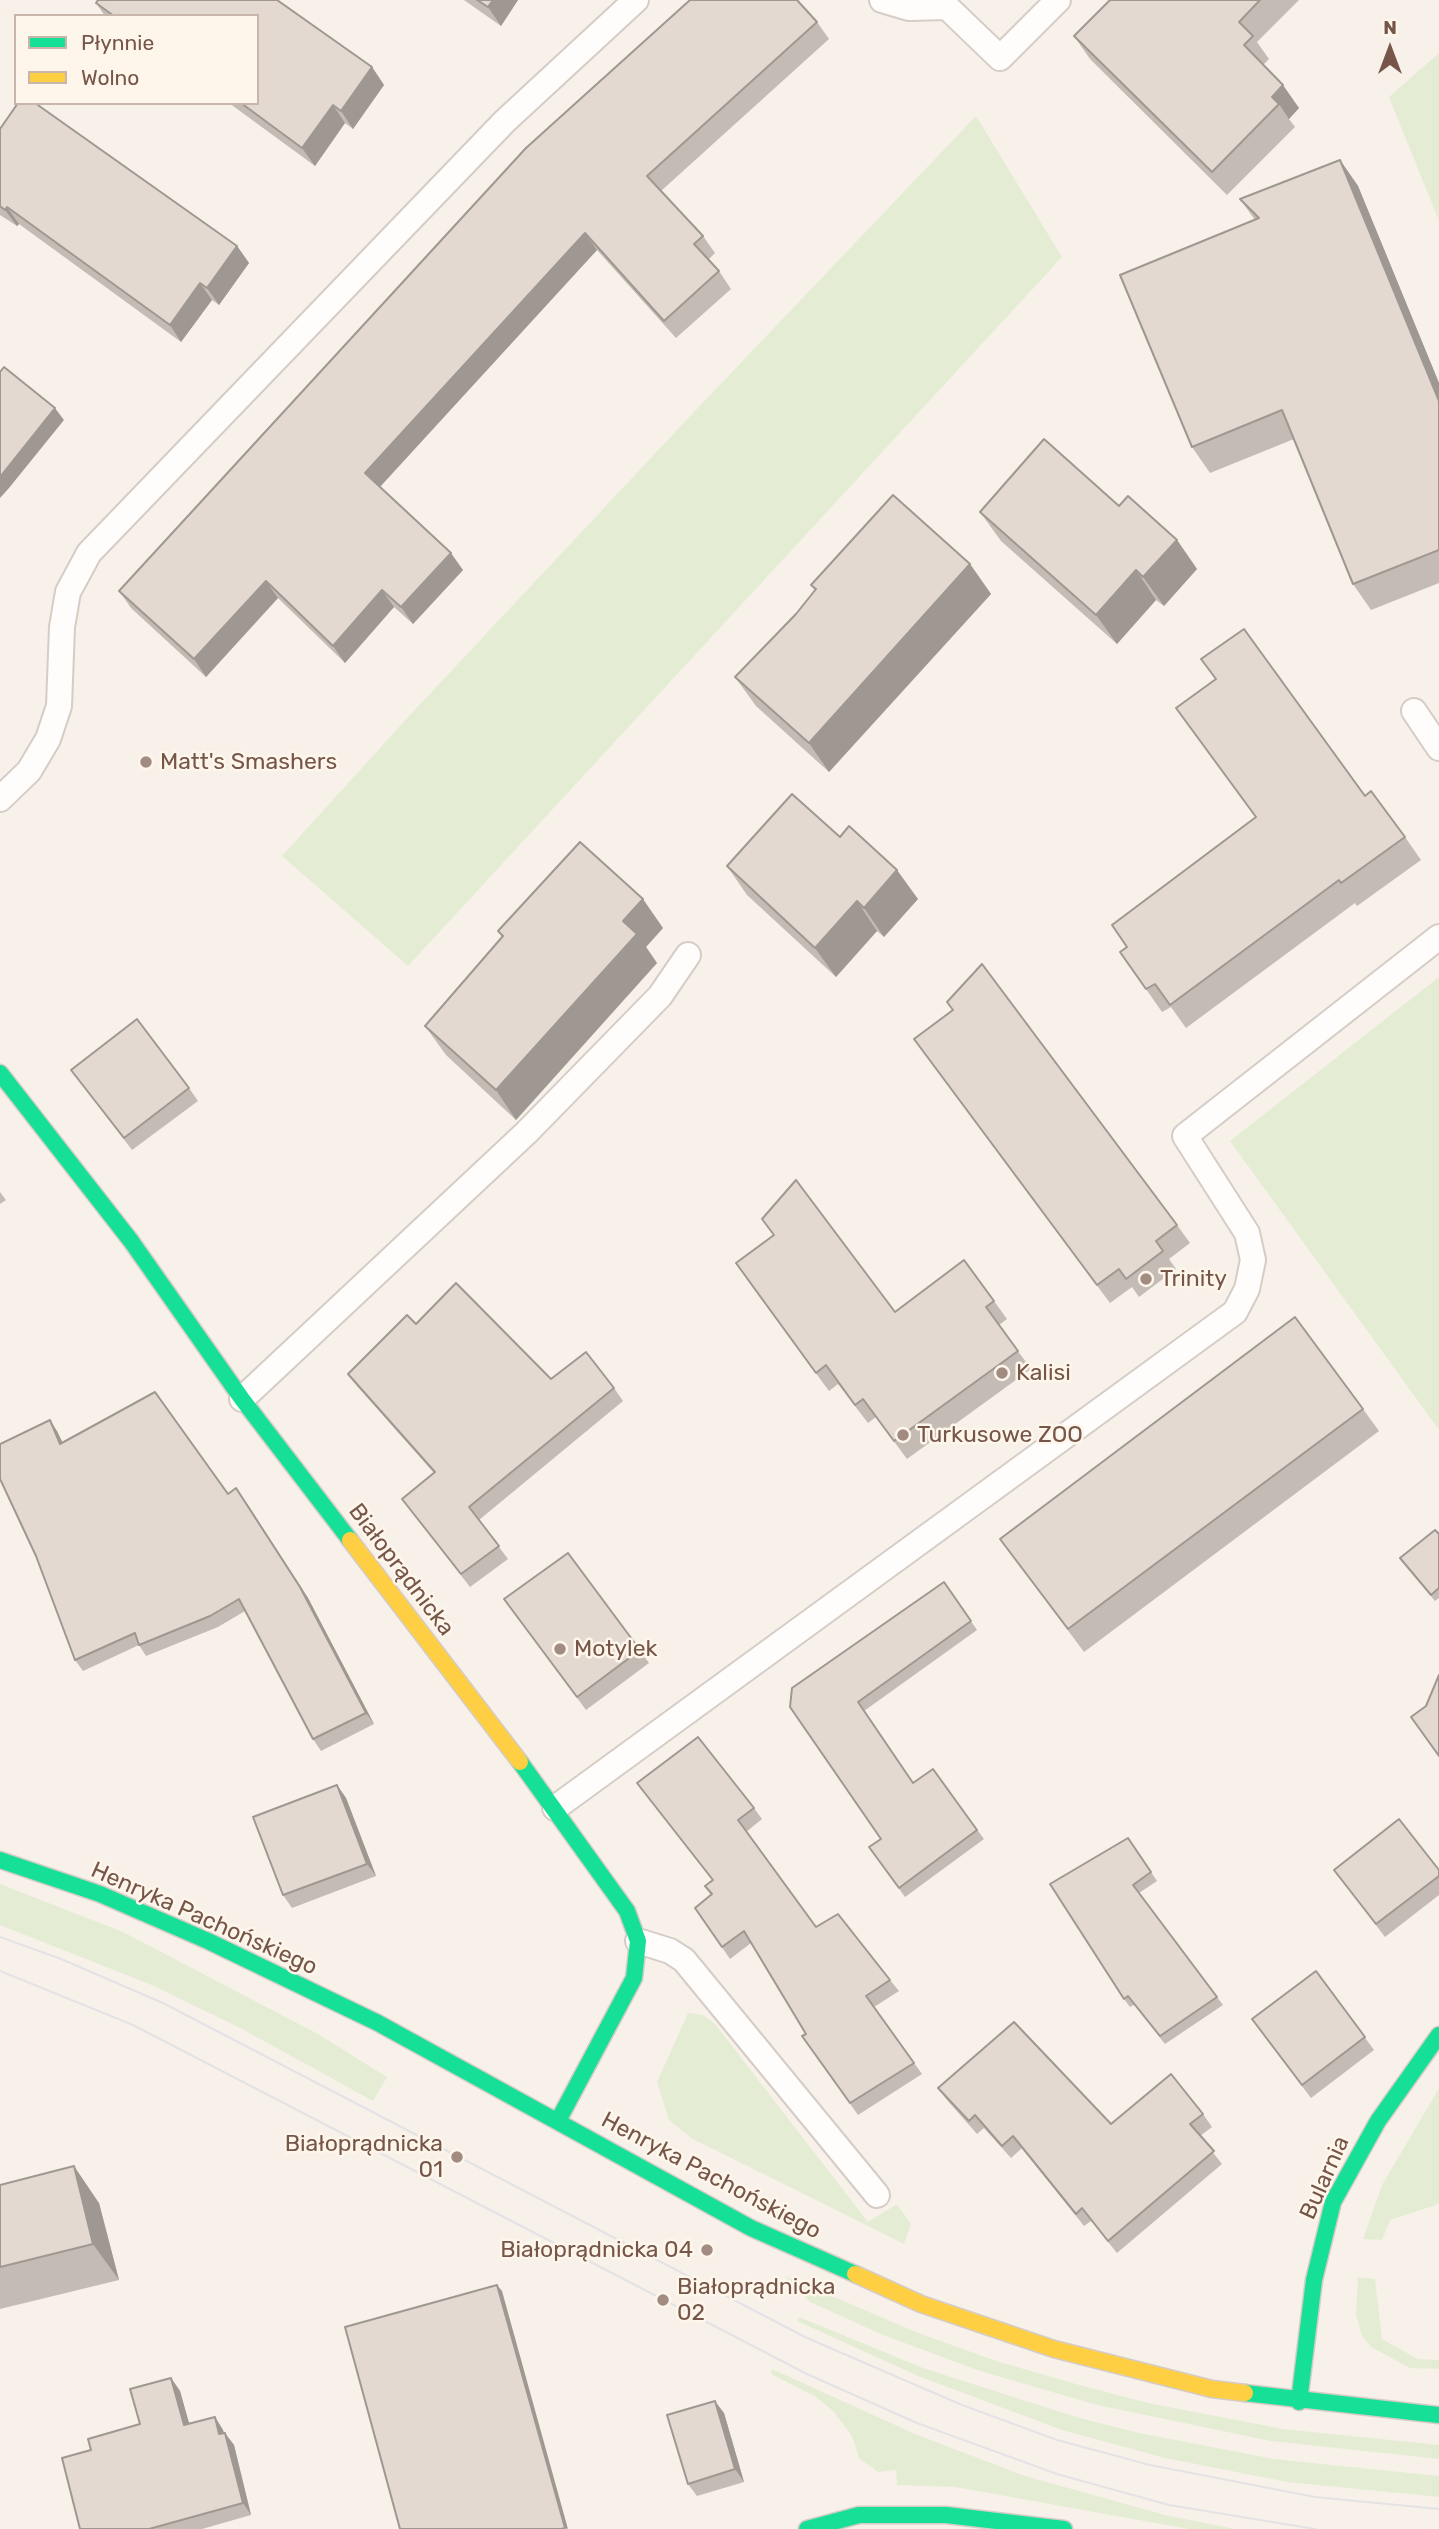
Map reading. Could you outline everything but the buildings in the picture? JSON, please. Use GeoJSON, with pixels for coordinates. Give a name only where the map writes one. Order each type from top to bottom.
{"type":"FeatureCollection","features":[{"type":"Feature","properties":{"kind":"street","name":"Białoprądnicka"},"geometry":{"type":"LineString","coordinates":[[0,1073],[131,1241],[242,1399],[618,1894],[638,1941],[634,1978],[559,2119]]}},
{"type":"Feature","properties":{"kind":"street","name":"Henryka Pachońskiego"},"geometry":{"type":"LineString","coordinates":[[0,1860],[100,1894],[208,1941],[378,2023],[559,2119],[751,2228],[921,2304],[1042,2345],[1212,2389],[1299,2402],[1439,2415]]}},
{"type":"Feature","properties":{"kind":"street","name":"Bularnia"},"geometry":{"type":"LineString","coordinates":[[1299,2402],[1314,2280],[1333,2202],[1378,2121],[1439,2035]]}},
{"type":"Feature","properties":{"kind":"street"},"geometry":{"type":"LineString","coordinates":[[807,2529],[859,2515],[946,2515],[1064,2529]]}},
{"type":"Feature","properties":{"kind":"lane"},"geometry":{"type":"LineString","coordinates":[[0,799],[29,771],[48,739],[59,705],[62,627],[68,593],[89,553],[505,121],[636,0]]}},
{"type":"Feature","properties":{"kind":"lane"},"geometry":{"type":"LineString","coordinates":[[882,0],[909,8],[947,7],[1000,58],[1058,0]]}},
{"type":"Feature","properties":{"kind":"lane"},"geometry":{"type":"LineString","coordinates":[[1414,711],[1439,748]]}},
{"type":"Feature","properties":{"kind":"lane"},"geometry":{"type":"LineString","coordinates":[[555,1808],[1235,1312],[1247,1289],[1253,1260],[1247,1233],[1185,1136],[1439,937]]}},
{"type":"Feature","properties":{"kind":"lane"},"geometry":{"type":"LineString","coordinates":[[242,1399],[526,1133],[660,996],[688,955]]}},
{"type":"Feature","properties":{"kind":"lane"},"geometry":{"type":"LineString","coordinates":[[638,1941],[670,1951],[684,1960],[877,2195]]}},
{"type":"Feature","properties":{"kind":"green space"},"geometry":{"type":"Polygon","coordinates":[[[1439,53],[1439,221],[1389,97],[1439,53]]]}},
{"type":"Feature","properties":{"kind":"green space"},"geometry":{"type":"Polygon","coordinates":[[[976,116],[1062,257],[408,966],[282,856],[693,413],[976,116]]]}},
{"type":"Feature","properties":{"kind":"green space"},"geometry":{"type":"Polygon","coordinates":[[[1439,977],[1439,1430],[1230,1141],[1439,977]]]}},
{"type":"Feature","properties":{"kind":"green space"},"geometry":{"type":"Polygon","coordinates":[[[0,1884],[123,1932],[318,2034],[387,2077],[373,2101],[244,2030],[154,1986],[0,1925],[0,1884]]]}},
{"type":"Feature","properties":{"kind":"green space"},"geometry":{"type":"Polygon","coordinates":[[[688,2013],[703,2015],[715,2024],[868,2222],[897,2204],[911,2224],[904,2244],[691,2138],[669,2120],[657,2082],[688,2013]]]}},
{"type":"Feature","properties":{"kind":"green space"},"geometry":{"type":"Polygon","coordinates":[[[1439,2088],[1439,2204],[1390,2220],[1382,2240],[1363,2239],[1382,2185],[1439,2088]]]}},
{"type":"Feature","properties":{"kind":"green space"},"geometry":{"type":"Polygon","coordinates":[[[785,2276],[916,2332],[996,2361],[1083,2386],[1148,2403],[1283,2429],[1439,2445],[1439,2459],[1271,2441],[1097,2405],[980,2371],[883,2335],[810,2302],[785,2276]]]}},
{"type":"Feature","properties":{"kind":"green space"},"geometry":{"type":"Polygon","coordinates":[[[1358,2277],[1375,2279],[1382,2339],[1418,2359],[1439,2360],[1439,2369],[1410,2368],[1371,2347],[1362,2336],[1356,2315],[1358,2277]]]}},
{"type":"Feature","properties":{"kind":"green space"},"geometry":{"type":"Polygon","coordinates":[[[799,2317],[923,2368],[1076,2417],[1139,2433],[1274,2459],[1439,2476],[1439,2497],[1287,2482],[1165,2458],[1062,2430],[918,2376],[797,2321],[799,2317]]]}},
{"type":"Feature","properties":{"kind":"green space"},"geometry":{"type":"Polygon","coordinates":[[[772,2369],[915,2434],[1025,2476],[1165,2515],[1235,2529],[1189,2529],[955,2487],[897,2485],[896,2470],[878,2472],[859,2458],[852,2436],[834,2412],[816,2397],[771,2374],[772,2369]]]}},
{"type":"Feature","properties":{"kind":"tram line"},"geometry":{"type":"LineString","coordinates":[[0,1937],[61,1959],[163,2003],[807,2338],[962,2405],[1057,2440],[1150,2465],[1315,2497],[1439,2509]]}},
{"type":"Feature","properties":{"kind":"tram line"},"geometry":{"type":"LineString","coordinates":[[0,1971],[133,2025],[807,2374],[917,2423],[1057,2474],[1169,2505],[1315,2529]]}},
{"type":"Feature","properties":{"kind":"traffic: fast"},"geometry":{"type":"LineString","coordinates":[[0,1073],[131,1241],[242,1399],[350,1540]]}},
{"type":"Feature","properties":{"kind":"traffic: fast"},"geometry":{"type":"LineString","coordinates":[[520,1762],[627,1911],[638,1941],[634,1978],[559,2119]]}},
{"type":"Feature","properties":{"kind":"traffic: fast"},"geometry":{"type":"LineString","coordinates":[[0,1860],[100,1894],[208,1941],[378,2023],[751,2228],[855,2274]]}},
{"type":"Feature","properties":{"kind":"traffic: fast"},"geometry":{"type":"LineString","coordinates":[[1299,2402],[1314,2280],[1333,2202],[1378,2121],[1439,2035]]}},
{"type":"Feature","properties":{"kind":"traffic: fast"},"geometry":{"type":"LineString","coordinates":[[1245,2393],[1439,2415]]}},
{"type":"Feature","properties":{"kind":"traffic: fast"},"geometry":{"type":"LineString","coordinates":[[807,2529],[859,2515],[946,2515],[1064,2529]]}},
{"type":"Feature","properties":{"kind":"traffic: slow"},"geometry":{"type":"LineString","coordinates":[[350,1540],[520,1762]]}},
{"type":"Feature","properties":{"kind":"traffic: slow"},"geometry":{"type":"LineString","coordinates":[[855,2274],[921,2304],[1054,2349],[1212,2389],[1245,2393]]}},
{"type":"Feature","properties":{"kind":"place","name":"Matt's Smashers"},"geometry":{"type":"Point","coordinates":[146,762]}},
{"type":"Feature","properties":{"kind":"place","name":"Trinity"},"geometry":{"type":"Point","coordinates":[1146,1279]}},
{"type":"Feature","properties":{"kind":"place","name":"Kalisi"},"geometry":{"type":"Point","coordinates":[1002,1373]}},
{"type":"Feature","properties":{"kind":"place","name":"Turkusowe ZOO"},"geometry":{"type":"Point","coordinates":[903,1435]}},
{"type":"Feature","properties":{"kind":"place","name":"Motylek"},"geometry":{"type":"Point","coordinates":[560,1649]}},
{"type":"Feature","properties":{"kind":"place","name":"Białoprądnicka 01"},"geometry":{"type":"Point","coordinates":[457,2157]}},
{"type":"Feature","properties":{"kind":"place","name":"Białoprądnicka 04"},"geometry":{"type":"Point","coordinates":[707,2250]}},
{"type":"Feature","properties":{"kind":"place","name":"Białoprądnicka 02"},"geometry":{"type":"Point","coordinates":[663,2300]}}]}
